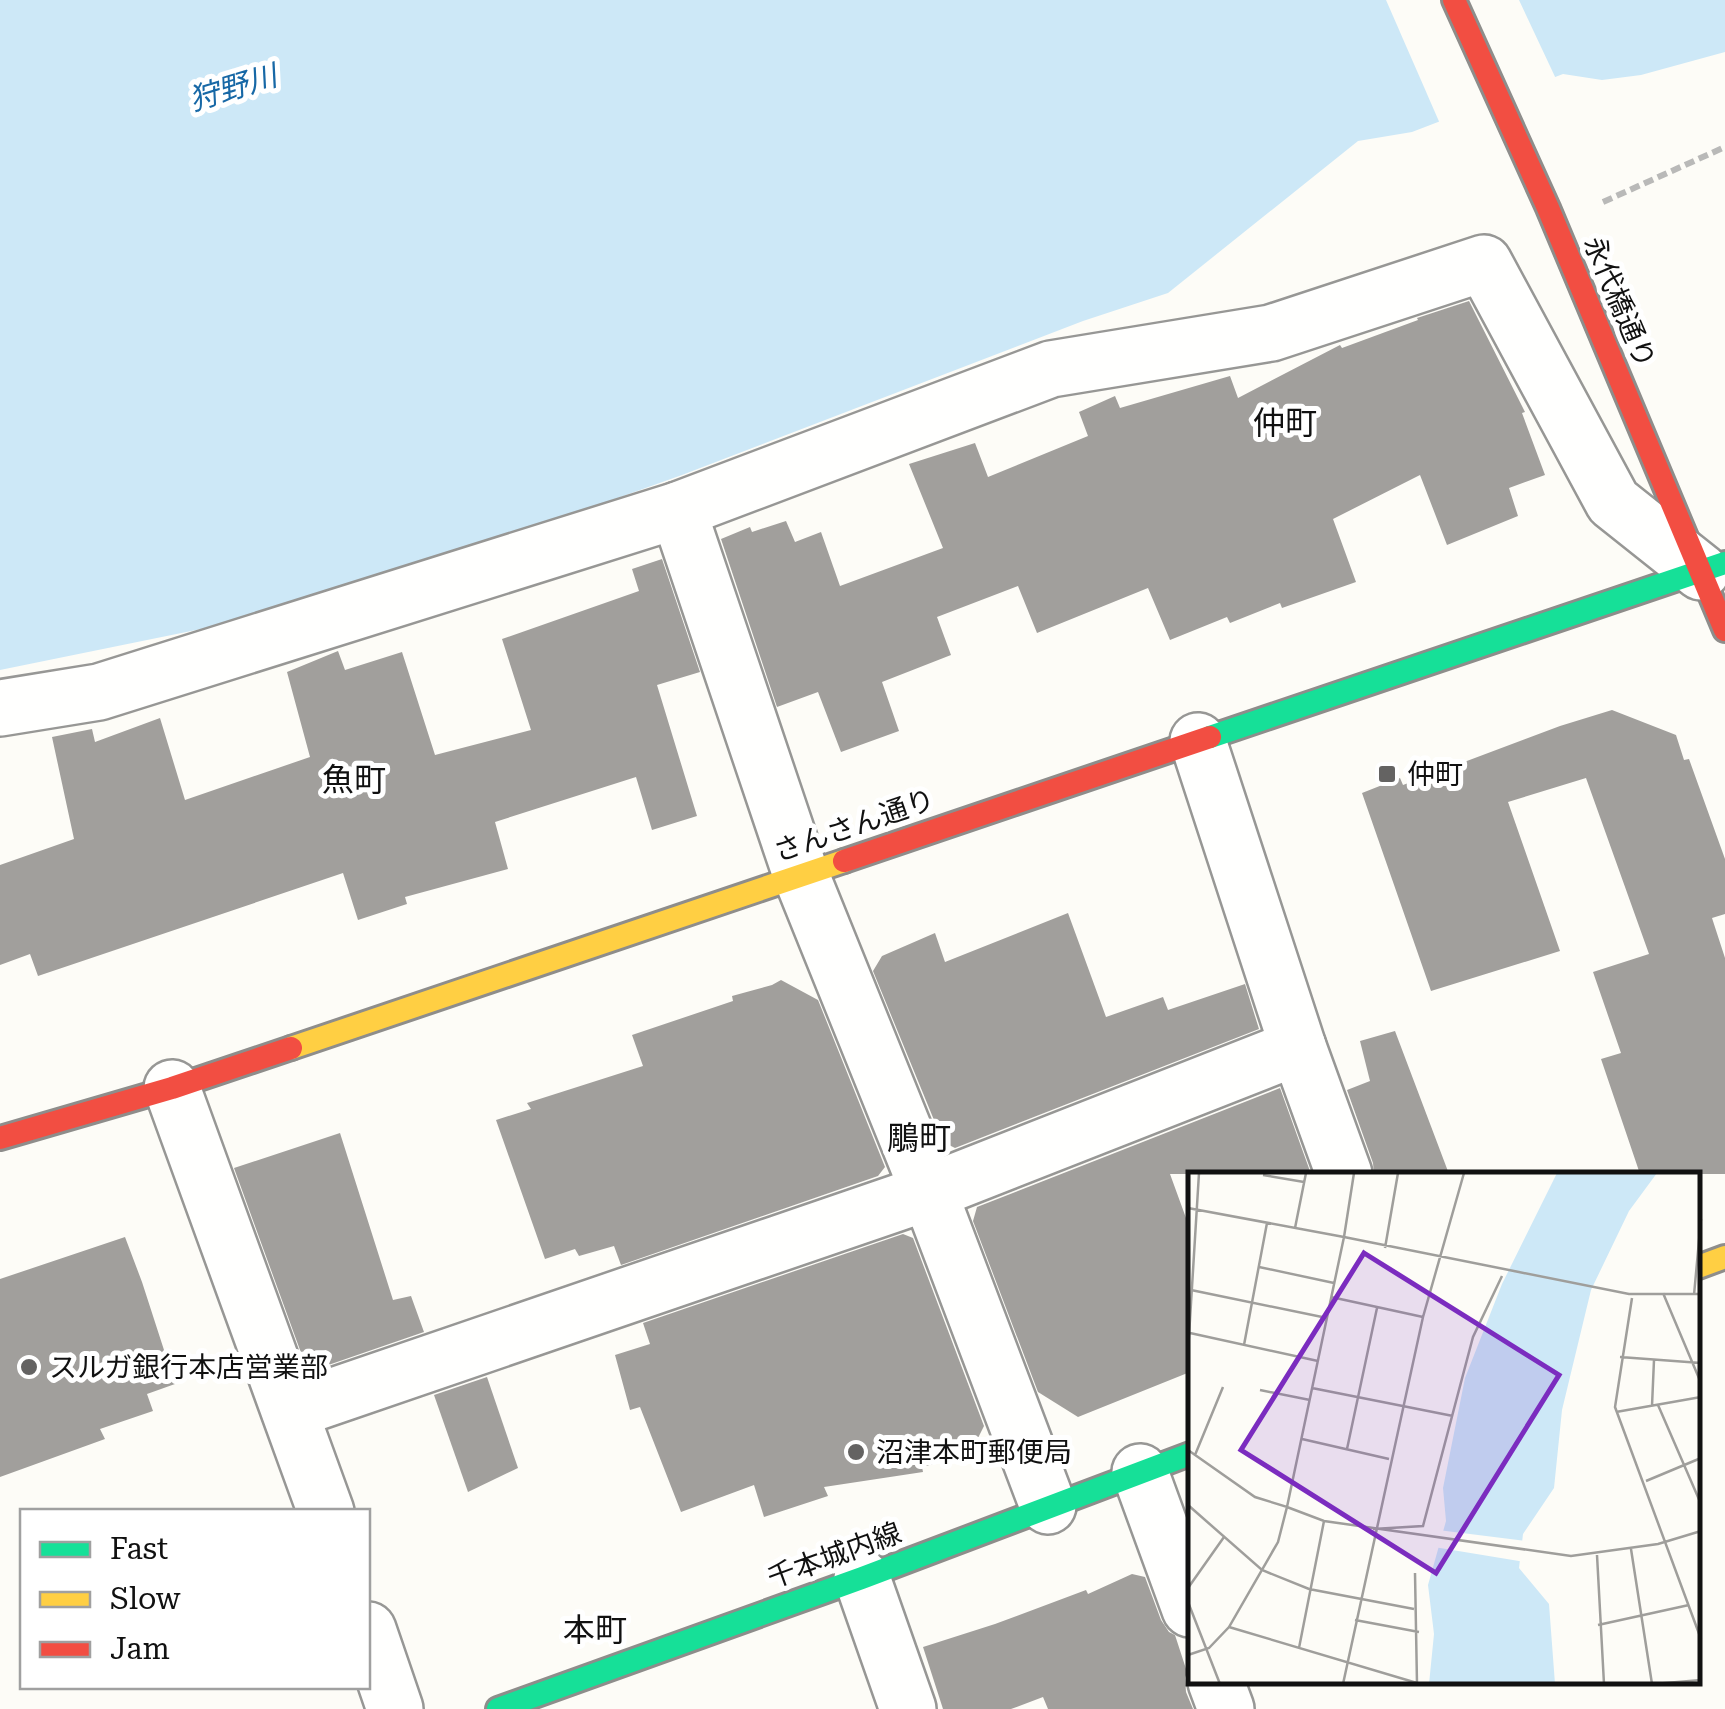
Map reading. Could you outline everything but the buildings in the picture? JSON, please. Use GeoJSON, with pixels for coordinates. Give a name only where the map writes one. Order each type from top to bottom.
{"type":"FeatureCollection","features":[{"type":"Feature","properties":{"kind":"main road","name":"永代橋通り"},"geometry":{"type":"LineString","coordinates":[[1454,0],[1713,568],[1725,630]]}},
{"type":"Feature","properties":{"kind":"main road","name":"さんさん通り"},"geometry":{"type":"LineString","coordinates":[[0,1138],[172,1088],[1713,568]]}},
{"type":"Feature","properties":{"kind":"main road"},"geometry":{"type":"LineString","coordinates":[[1700,1266],[1725,1257]]}},
{"type":"Feature","properties":{"kind":"main road","name":"千本城内線"},"geometry":{"type":"LineString","coordinates":[[498,1709],[558,1699],[1165,1463]]}},
{"type":"Feature","properties":{"kind":"street"},"geometry":{"type":"LineString","coordinates":[[0,708],[100,692],[678,510],[1052,370],[1271,333],[1484,263],[1613,502],[1713,568]]}},
{"type":"Feature","properties":{"kind":"street"},"geometry":{"type":"LineString","coordinates":[[678,510],[800,875],[929,1192],[1048,1506]]}},
{"type":"Feature","properties":{"kind":"street"},"geometry":{"type":"LineString","coordinates":[[1198,740],[1298,1048],[1343,1172]]}},
{"type":"Feature","properties":{"kind":"street"},"geometry":{"type":"LineString","coordinates":[[290,1411],[929,1192],[1298,1048]]}},
{"type":"Feature","properties":{"kind":"street"},"geometry":{"type":"LineString","coordinates":[[172,1088],[325,1509]]}},
{"type":"Feature","properties":{"kind":"street"},"geometry":{"type":"LineString","coordinates":[[1165,1463],[1188,1598]]}},
{"type":"Feature","properties":{"kind":"street"},"geometry":{"type":"LineString","coordinates":[[862,1578],[908,1709]]}},
{"type":"Feature","properties":{"kind":"street"},"geometry":{"type":"LineString","coordinates":[[370,1636],[396,1709]]}},
{"type":"Feature","properties":{"kind":"street"},"geometry":{"type":"LineString","coordinates":[[1217,1684],[1226,1709]]}},
{"type":"Feature","properties":{"kind":"path"},"geometry":{"type":"LineString","coordinates":[[1592,208],[1725,147]]}},
{"type":"Feature","properties":{"kind":"water","name":"狩野川"},"geometry":{"type":"Polygon","coordinates":[[[0,0],[1725,0],[1725,52],[1641,75],[1602,80],[1563,74],[1412,132],[1358,141],[1168,293],[1083,321],[682,475],[388,580],[201,629],[0,670],[0,0]]]}},
{"type":"Feature","properties":{"kind":"pier"},"geometry":{"type":"Polygon","coordinates":[[[1386,0],[1519,0],[1557,81],[1441,126],[1386,0]]]}},
{"type":"Feature","properties":{"kind":"traffic: fast"},"geometry":{"type":"LineString","coordinates":[[1210,737],[1725,563]]}},
{"type":"Feature","properties":{"kind":"traffic: fast"},"geometry":{"type":"LineString","coordinates":[[498,1709],[1188,1455]]}},
{"type":"Feature","properties":{"kind":"traffic: slow"},"geometry":{"type":"LineString","coordinates":[[291,1048],[844,861]]}},
{"type":"Feature","properties":{"kind":"traffic: slow"},"geometry":{"type":"LineString","coordinates":[[1700,1266],[1725,1257]]}},
{"type":"Feature","properties":{"kind":"traffic: jam"},"geometry":{"type":"LineString","coordinates":[[1454,0],[1548,208],[1725,630]]}},
{"type":"Feature","properties":{"kind":"traffic: jam"},"geometry":{"type":"LineString","coordinates":[[844,861],[1210,737]]}},
{"type":"Feature","properties":{"kind":"traffic: jam"},"geometry":{"type":"LineString","coordinates":[[0,1138],[172,1088],[291,1048]]}},
{"type":"Feature","properties":{"kind":"place","name":"仲町"},"geometry":{"type":"Point","coordinates":[1387,774]}},
{"type":"Feature","properties":{"kind":"place","name":"スルガ銀行本店営業部"},"geometry":{"type":"Point","coordinates":[29,1367]}},
{"type":"Feature","properties":{"kind":"place","name":"沼津本町郵便局"},"geometry":{"type":"Point","coordinates":[856,1452]}},
{"type":"Feature","properties":{"kind":"district","name":"仲町"},"geometry":{"type":"Point","coordinates":[1285,423]}},
{"type":"Feature","properties":{"kind":"district","name":"魚町"},"geometry":{"type":"Point","coordinates":[354,780]}},
{"type":"Feature","properties":{"kind":"district","name":"鵰町"},"geometry":{"type":"Point","coordinates":[919,1138]}},
{"type":"Feature","properties":{"kind":"district","name":"本町"},"geometry":{"type":"Point","coordinates":[595,1630]}}]}
